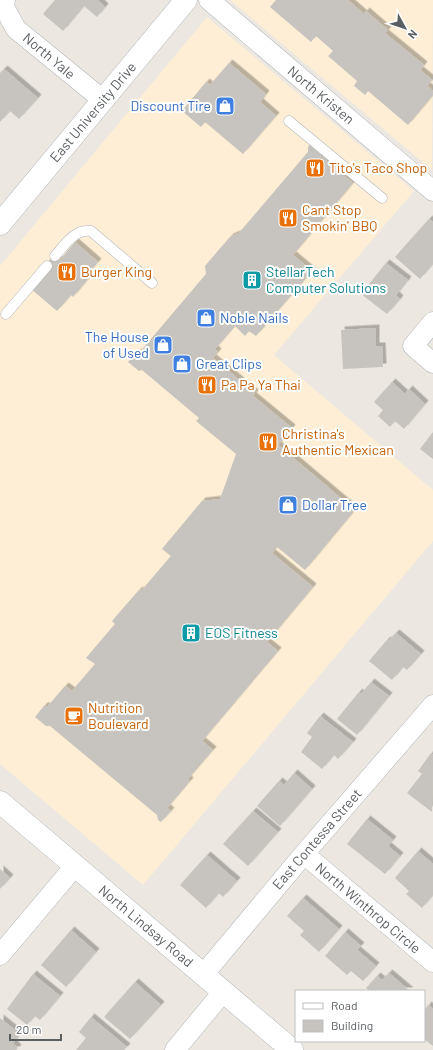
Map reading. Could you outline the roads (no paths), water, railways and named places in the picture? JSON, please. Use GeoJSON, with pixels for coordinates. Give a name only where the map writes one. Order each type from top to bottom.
{"type":"FeatureCollection","features":[{"type":"Feature","properties":{"kind":"main road","name":"East University Drive"},"geometry":{"type":"LineString","coordinates":[[0,224],[186,0]]}},
{"type":"Feature","properties":{"kind":"main road","name":"North Lindsay Road"},"geometry":{"type":"LineString","coordinates":[[0,802],[292,1050]]}},
{"type":"Feature","properties":{"kind":"street","name":"North Kristen"},"geometry":{"type":"LineString","coordinates":[[209,0],[433,191]]}},
{"type":"Feature","properties":{"kind":"street","name":"North Yale"},"geometry":{"type":"LineString","coordinates":[[4,2],[16,29],[103,100]]}},
{"type":"Feature","properties":{"kind":"street"},"geometry":{"type":"LineString","coordinates":[[433,322],[413,346],[433,363]]}},
{"type":"Feature","properties":{"kind":"street","name":"East Contessa Street"},"geometry":{"type":"LineString","coordinates":[[203,975],[304,854],[433,705]]}},
{"type":"Feature","properties":{"kind":"street","name":"North Winthrop Circle"},"geometry":{"type":"LineString","coordinates":[[304,854],[433,962]]}},
{"type":"Feature","properties":{"kind":"street"},"geometry":{"type":"LineString","coordinates":[[0,955],[75,866]]}},
{"type":"Feature","properties":{"kind":"street"},"geometry":{"type":"LineString","coordinates":[[175,1050],[223,992]]}},
{"type":"Feature","properties":{"kind":"lane"},"geometry":{"type":"LineString","coordinates":[[289,121],[382,198]]}},
{"type":"Feature","properties":{"kind":"lane"},"geometry":{"type":"LineString","coordinates":[[55,256],[76,233],[84,230],[91,231],[152,283]]}},
{"type":"Feature","properties":{"kind":"lane"},"geometry":{"type":"LineString","coordinates":[[6,314],[46,266]]}},
{"type":"Feature","properties":{"kind":"place","name":"Discount Tire"},"geometry":{"type":"Point","coordinates":[225,106]}},
{"type":"Feature","properties":{"kind":"place","name":"Tito's Taco Shop"},"geometry":{"type":"Point","coordinates":[315,168]}},
{"type":"Feature","properties":{"kind":"place","name":"Cant Stop Smokin' BBQ"},"geometry":{"type":"Point","coordinates":[288,218]}},
{"type":"Feature","properties":{"kind":"place","name":"Burger King"},"geometry":{"type":"Point","coordinates":[67,272]}},
{"type":"Feature","properties":{"kind":"place","name":"StellarTech Computer Solutions"},"geometry":{"type":"Point","coordinates":[252,280]}},
{"type":"Feature","properties":{"kind":"place","name":"Noble Nails"},"geometry":{"type":"Point","coordinates":[206,318]}},
{"type":"Feature","properties":{"kind":"place","name":"The House of Used"},"geometry":{"type":"Point","coordinates":[163,345]}},
{"type":"Feature","properties":{"kind":"place","name":"Great Clips"},"geometry":{"type":"Point","coordinates":[182,364]}},
{"type":"Feature","properties":{"kind":"place","name":"Pa Pa Ya Thai"},"geometry":{"type":"Point","coordinates":[207,385]}},
{"type":"Feature","properties":{"kind":"place","name":"Christina's Authentic Mexican"},"geometry":{"type":"Point","coordinates":[268,442]}},
{"type":"Feature","properties":{"kind":"place","name":"Dollar Tree"},"geometry":{"type":"Point","coordinates":[288,505]}},
{"type":"Feature","properties":{"kind":"place","name":"EOS Fitness"},"geometry":{"type":"Point","coordinates":[191,633]}},
{"type":"Feature","properties":{"kind":"place","name":"Nutrition Boulevard"},"geometry":{"type":"Point","coordinates":[74,716]}}]}
